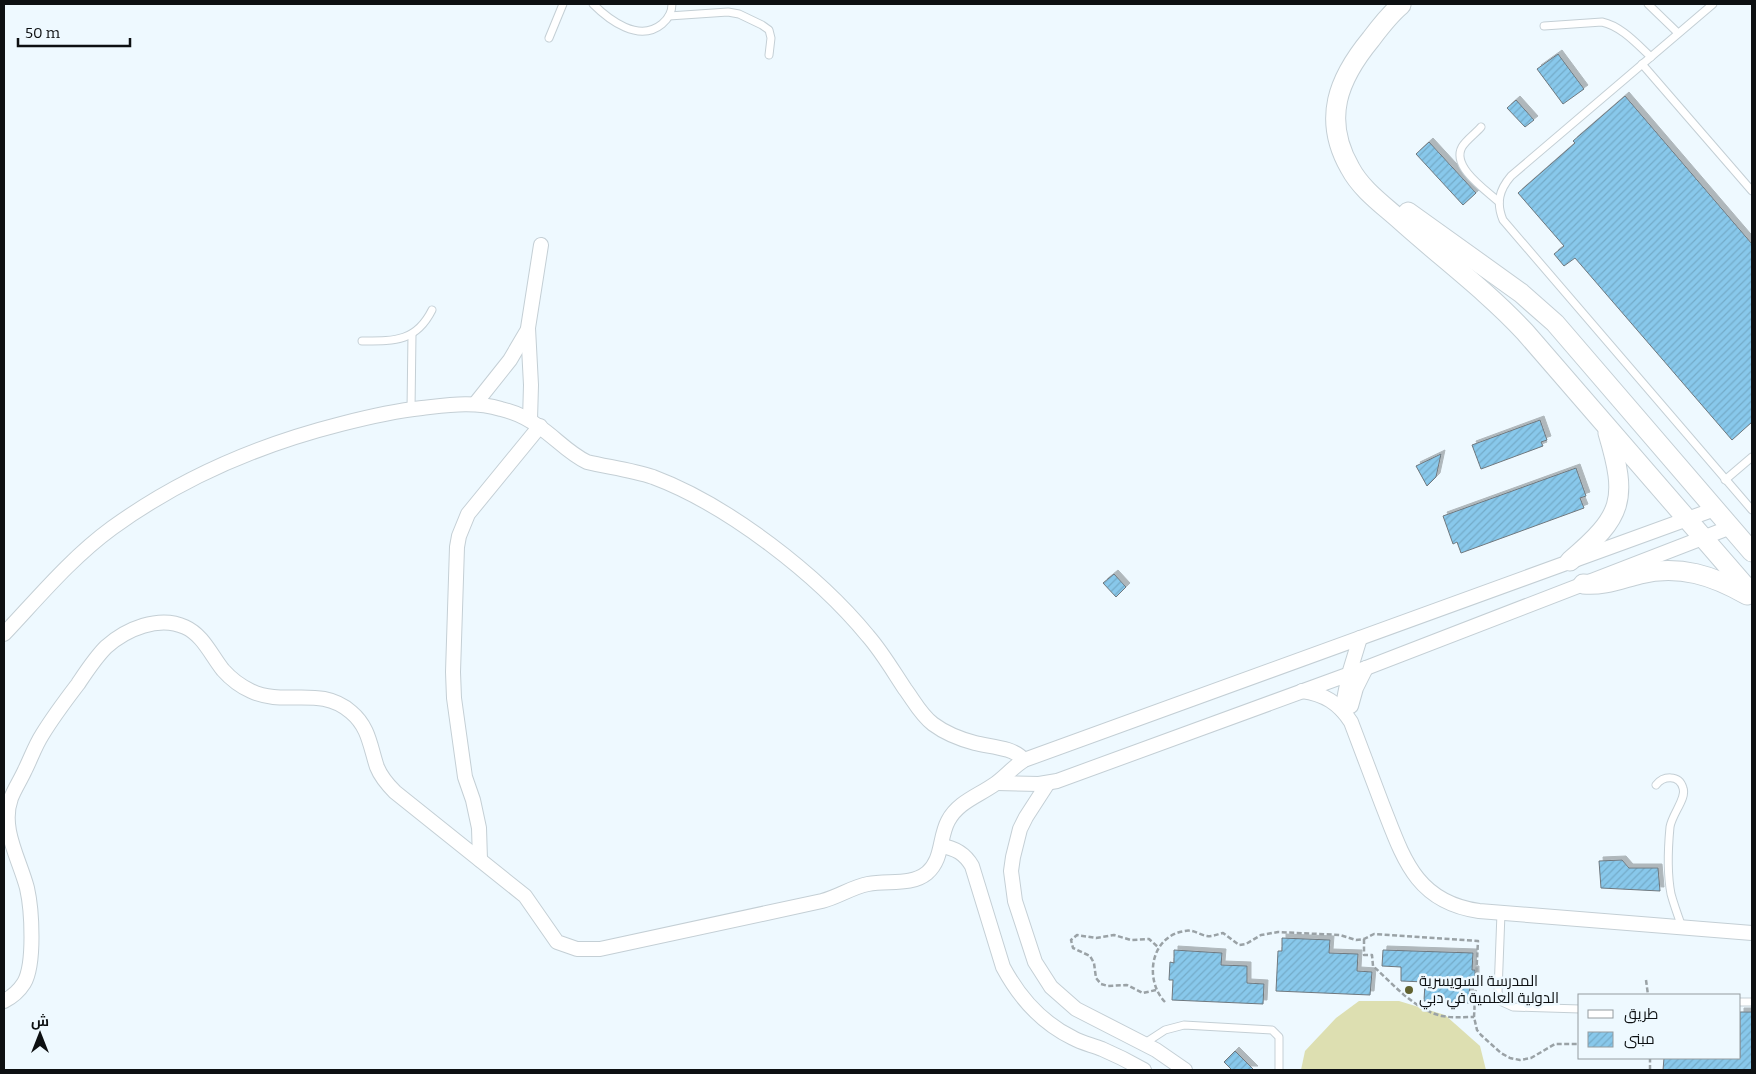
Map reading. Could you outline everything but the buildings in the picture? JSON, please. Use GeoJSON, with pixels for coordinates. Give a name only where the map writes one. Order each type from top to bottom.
{"type":"FeatureCollection","features":[{"type":"Feature","properties":{"kind":"street"},"geometry":{"type":"LineString","coordinates":[[1402,4],[1387,18],[1359,53],[1343,80],[1338,94],[1336,125],[1343,155],[1350,169],[1370,193],[1512,317],[1752,594]]}},
{"type":"Feature","properties":{"kind":"street"},"geometry":{"type":"LineString","coordinates":[[1402,4],[1392,24],[1358,71],[1351,91],[1348,125],[1350,139],[1360,165],[1377,187],[1387,196],[1440,237],[1521,293],[1555,323],[1752,552]]}},
{"type":"Feature","properties":{"kind":"street"},"geometry":{"type":"LineString","coordinates":[[480,860],[479,828],[473,800],[465,777],[454,698],[453,672],[457,547],[461,530],[468,514],[535,423],[528,328],[541,245]]}},
{"type":"Feature","properties":{"kind":"street"},"geometry":{"type":"LineString","coordinates":[[475,404],[510,360],[528,328]]}},
{"type":"Feature","properties":{"kind":"street"},"geometry":{"type":"LineString","coordinates":[[4,634],[88,547],[136,511],[221,464],[288,438],[363,418],[451,404],[475,404],[501,409],[535,423],[569,451],[587,462],[653,477],[684,491],[739,523],[817,582],[845,610],[869,637],[917,707],[934,724],[958,737],[1013,752],[1024,760]]}},
{"type":"Feature","properties":{"kind":"street"},"geometry":{"type":"LineString","coordinates":[[1570,561],[1609,522],[1618,499],[1618,468],[1606,427]]}},
{"type":"Feature","properties":{"kind":"street"},"geometry":{"type":"LineString","coordinates":[[4,1001],[16,993],[24,983],[29,971],[31,951],[27,888],[8,834],[7,817],[10,799],[42,736],[97,657],[115,640],[137,628],[169,623],[192,630],[204,642],[230,677],[254,692],[274,697],[315,696],[343,706],[358,718],[364,727],[372,745],[377,767],[387,784],[525,896],[557,942],[566,946],[588,950],[825,900],[866,884],[918,879],[934,865],[941,846],[944,828],[953,813],[966,801],[997,783],[1024,760],[1715,510]]}},
{"type":"Feature","properties":{"kind":"street"},"geometry":{"type":"LineString","coordinates":[[997,783],[1048,783],[1366,668],[1731,527]]}},
{"type":"Feature","properties":{"kind":"street"},"geometry":{"type":"LineString","coordinates":[[1583,584],[1609,584],[1640,574],[1656,572],[1686,572],[1725,582],[1752,598]]}},
{"type":"Feature","properties":{"kind":"street"},"geometry":{"type":"LineString","coordinates":[[1342,710],[1349,674],[1360,638]]}},
{"type":"Feature","properties":{"kind":"street"},"geometry":{"type":"LineString","coordinates":[[1351,722],[1352,699],[1366,668]]}},
{"type":"Feature","properties":{"kind":"street"},"geometry":{"type":"LineString","coordinates":[[1302,691],[1328,699],[1342,710],[1351,722],[1406,862],[1414,875],[1437,896],[1450,904],[1465,909],[1502,913],[1752,933]]}},
{"type":"Feature","properties":{"kind":"street"},"geometry":{"type":"LineString","coordinates":[[1048,783],[1026,816],[1020,829],[1012,864],[1012,886],[1015,901],[1035,962],[1050,986],[1076,1009],[1145,1043],[1184,1070]]}},
{"type":"Feature","properties":{"kind":"street"},"geometry":{"type":"LineString","coordinates":[[941,846],[963,854],[972,866],[1003,967],[1021,996],[1044,1019],[1072,1038],[1123,1059],[1144,1070]]}},
{"type":"Feature","properties":{"kind":"lane"},"geometry":{"type":"LineString","coordinates":[[549,38],[563,4]]}},
{"type":"Feature","properties":{"kind":"lane"},"geometry":{"type":"LineString","coordinates":[[593,4],[620,25],[639,31],[653,30],[665,22],[669,16],[672,4]]}},
{"type":"Feature","properties":{"kind":"lane"},"geometry":{"type":"LineString","coordinates":[[1648,4],[1678,33]]}},
{"type":"Feature","properties":{"kind":"lane"},"geometry":{"type":"LineString","coordinates":[[1713,4],[1511,176],[1504,184],[1498,202],[1503,220],[1752,510]]}},
{"type":"Feature","properties":{"kind":"lane"},"geometry":{"type":"LineString","coordinates":[[669,16],[728,12],[739,14],[769,30],[771,38],[769,55]]}},
{"type":"Feature","properties":{"kind":"lane"},"geometry":{"type":"LineString","coordinates":[[1544,26],[1602,22],[1609,24],[1616,27],[1651,57]]}},
{"type":"Feature","properties":{"kind":"lane"},"geometry":{"type":"LineString","coordinates":[[1642,64],[1752,190]]}},
{"type":"Feature","properties":{"kind":"lane"},"geometry":{"type":"LineString","coordinates":[[1481,128],[1462,147],[1460,160],[1465,171],[1498,202]]}},
{"type":"Feature","properties":{"kind":"lane"},"geometry":{"type":"LineString","coordinates":[[362,342],[389,341],[412,334],[428,319],[432,310]]}},
{"type":"Feature","properties":{"kind":"lane"},"geometry":{"type":"LineString","coordinates":[[411,409],[412,334]]}},
{"type":"Feature","properties":{"kind":"lane"},"geometry":{"type":"LineString","coordinates":[[1726,480],[1752,457]]}},
{"type":"Feature","properties":{"kind":"lane"},"geometry":{"type":"LineString","coordinates":[[1656,785],[1665,778],[1671,777],[1676,779],[1684,788],[1683,799],[1674,812],[1670,825],[1669,874],[1672,894],[1682,928]]}},
{"type":"Feature","properties":{"kind":"lane"},"geometry":{"type":"LineString","coordinates":[[1502,913],[1498,992],[1502,1002],[1513,1007],[1578,1009]]}},
{"type":"Feature","properties":{"kind":"lane"},"geometry":{"type":"LineString","coordinates":[[1145,1043],[1165,1030],[1184,1025],[1272,1030],[1279,1037],[1279,1070]]}},
{"type":"Feature","properties":{"kind":"path"},"geometry":{"type":"LineString","coordinates":[[1166,1002],[1156,990],[1153,966],[1163,942],[1180,932],[1189,930],[1209,936],[1225,934],[1239,945],[1246,944],[1260,935],[1278,932],[1340,935],[1356,940],[1364,939],[1374,934],[1478,941],[1474,1017],[1477,1030],[1481,1035],[1501,1053],[1510,1058],[1520,1060],[1531,1058],[1555,1044],[1578,1044]]}},
{"type":"Feature","properties":{"kind":"path"},"geometry":{"type":"LineString","coordinates":[[1156,990],[1143,993],[1127,985],[1108,986],[1101,984],[1096,978],[1094,963],[1090,956],[1073,948],[1071,943],[1072,937],[1077,935],[1099,938],[1114,935],[1131,940],[1148,939],[1159,948]]}},
{"type":"Feature","properties":{"kind":"path"},"geometry":{"type":"LineString","coordinates":[[1364,939],[1364,955],[1372,955],[1372,966],[1418,1006],[1440,1016],[1474,1017]]}},
{"type":"Feature","properties":{"kind":"path"},"geometry":{"type":"LineString","coordinates":[[1646,980],[1648,994]]}},
{"type":"Feature","properties":{"kind":"green space"},"geometry":{"type":"Polygon","coordinates":[[[1359,1001],[1399,1001],[1445,1015],[1480,1046],[1486,1070],[1301,1070],[1305,1051],[1336,1018],[1359,1001]]]}},
{"type":"Feature","properties":{"kind":"place","name":"المدرسة السويسرية الدولية العلمية في دبي"},"geometry":{"type":"Point","coordinates":[1409,990]}}]}
